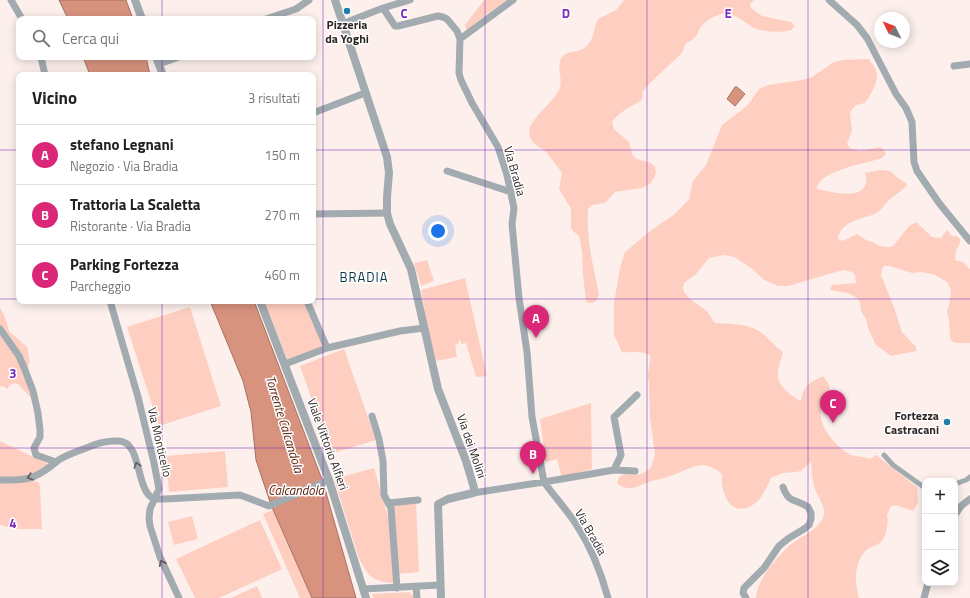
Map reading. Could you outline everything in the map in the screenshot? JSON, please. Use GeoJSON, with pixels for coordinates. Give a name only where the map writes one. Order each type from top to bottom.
{"type":"FeatureCollection","features":[{"type":"Feature","properties":{"kind":"street"},"geometry":{"type":"LineString","coordinates":[[12,0],[20,16]]}},
{"type":"Feature","properties":{"kind":"street"},"geometry":{"type":"LineString","coordinates":[[135,0],[141,16]]}},
{"type":"Feature","properties":{"kind":"street"},"geometry":{"type":"LineString","coordinates":[[272,16],[309,0]]}},
{"type":"Feature","properties":{"kind":"street","name":"Via dei Molini"},"geometry":{"type":"LineString","coordinates":[[335,0],[387,157],[389,173],[387,213],[390,224],[411,269],[438,389],[466,461],[474,488],[473,493],[448,499],[438,504],[441,598]]}},
{"type":"Feature","properties":{"kind":"street"},"geometry":{"type":"LineString","coordinates":[[342,24],[383,8],[410,0]]}},
{"type":"Feature","properties":{"kind":"street"},"geometry":{"type":"LineString","coordinates":[[383,8],[393,24],[398,26],[430,18],[443,17],[447,19],[457,31],[460,39],[512,0]]}},
{"type":"Feature","properties":{"kind":"street"},"geometry":{"type":"LineString","coordinates":[[829,0],[857,25],[870,43],[896,94],[906,108],[912,122],[914,162],[917,171],[939,203],[970,241]]}},
{"type":"Feature","properties":{"kind":"street","name":"Via Bradia"},"geometry":{"type":"LineString","coordinates":[[460,39],[459,73],[461,80],[498,148],[511,192],[514,208],[512,224],[527,352],[532,417],[544,482],[576,524],[590,548],[604,582],[608,598]]}},
{"type":"Feature","properties":{"kind":"street"},"geometry":{"type":"LineString","coordinates":[[42,60],[44,72]]}},
{"type":"Feature","properties":{"kind":"street"},"geometry":{"type":"LineString","coordinates":[[158,61],[162,72]]}},
{"type":"Feature","properties":{"kind":"street"},"geometry":{"type":"LineString","coordinates":[[954,66],[970,64]]}},
{"type":"Feature","properties":{"kind":"street"},"geometry":{"type":"LineString","coordinates":[[316,112],[365,93]]}},
{"type":"Feature","properties":{"kind":"street"},"geometry":{"type":"LineString","coordinates":[[447,171],[511,192]]}},
{"type":"Feature","properties":{"kind":"street"},"geometry":{"type":"LineString","coordinates":[[316,214],[387,213]]}},
{"type":"Feature","properties":{"kind":"street","name":"Via Monticello"},"geometry":{"type":"LineString","coordinates":[[111,304],[138,397],[153,456],[159,490],[149,518],[150,526],[160,557],[179,598]]}},
{"type":"Feature","properties":{"kind":"street","name":"Viale Vittorio Alfieri"},"geometry":{"type":"LineString","coordinates":[[261,304],[329,480],[366,598]]}},
{"type":"Feature","properties":{"kind":"street"},"geometry":{"type":"LineString","coordinates":[[308,304],[327,348]]}},
{"type":"Feature","properties":{"kind":"street"},"geometry":{"type":"LineString","coordinates":[[285,364],[327,348],[424,328]]}},
{"type":"Feature","properties":{"kind":"street"},"geometry":{"type":"LineString","coordinates":[[0,329],[19,356],[26,370],[33,391],[40,430],[40,437],[34,448],[34,452],[36,455],[56,462]]}},
{"type":"Feature","properties":{"kind":"street"},"geometry":{"type":"LineString","coordinates":[[614,470],[621,455],[614,417],[637,395]]}},
{"type":"Feature","properties":{"kind":"street"},"geometry":{"type":"LineString","coordinates":[[372,416],[379,439],[383,461],[384,494],[391,508],[397,588]]}},
{"type":"Feature","properties":{"kind":"street"},"geometry":{"type":"LineString","coordinates":[[0,480],[21,480],[32,477],[45,471],[56,462],[70,454],[107,441],[122,442],[131,448],[145,487],[151,497],[155,499],[240,495],[269,506],[329,480]]}},
{"type":"Feature","properties":{"kind":"street"},"geometry":{"type":"LineString","coordinates":[[884,455],[893,465],[922,486]]}},
{"type":"Feature","properties":{"kind":"street"},"geometry":{"type":"LineString","coordinates":[[473,493],[614,470],[636,470]]}},
{"type":"Feature","properties":{"kind":"street"},"geometry":{"type":"LineString","coordinates":[[958,483],[970,477]]}},
{"type":"Feature","properties":{"kind":"street"},"geometry":{"type":"LineString","coordinates":[[746,598],[743,592],[744,588],[764,568],[779,546],[804,529],[811,519],[811,513],[808,507],[791,499],[786,495],[783,487]]}},
{"type":"Feature","properties":{"kind":"street"},"geometry":{"type":"LineString","coordinates":[[956,514],[961,506],[970,499]]}},
{"type":"Feature","properties":{"kind":"street"},"geometry":{"type":"LineString","coordinates":[[388,503],[418,500]]}},
{"type":"Feature","properties":{"kind":"street"},"geometry":{"type":"LineString","coordinates":[[363,589],[440,585]]}},
{"type":"Feature","properties":{"kind":"street"},"geometry":{"type":"LineString","coordinates":[[924,598],[927,586]]}},
{"type":"Feature","properties":{"kind":"street"},"geometry":{"type":"LineString","coordinates":[[416,587],[416,598]]}},
{"type":"Feature","properties":{"kind":"shaded area"},"geometry":{"type":"Polygon","coordinates":[[[484,0],[507,0],[479,20],[467,31],[465,25],[484,0]]]}},
{"type":"Feature","properties":{"kind":"shaded area"},"geometry":{"type":"Polygon","coordinates":[[[624,0],[754,0],[750,4],[751,8],[762,16],[791,22],[795,26],[792,30],[788,31],[767,31],[754,28],[730,14],[721,14],[711,18],[702,25],[697,35],[686,44],[681,54],[643,91],[642,100],[622,112],[612,122],[614,129],[629,142],[633,156],[637,159],[651,163],[655,167],[656,172],[650,184],[642,188],[615,192],[605,203],[592,205],[588,209],[589,241],[599,294],[595,302],[589,303],[586,302],[582,252],[579,236],[571,228],[571,209],[559,189],[562,173],[547,153],[531,140],[530,126],[560,88],[559,65],[562,57],[567,53],[582,50],[588,45],[592,38],[598,19],[616,10],[624,0]]]}},
{"type":"Feature","properties":{"kind":"shaded area"},"geometry":{"type":"Polygon","coordinates":[[[869,59],[876,70],[876,83],[865,103],[856,105],[850,112],[852,131],[847,144],[850,148],[860,151],[880,147],[886,154],[882,158],[855,165],[825,177],[819,183],[817,189],[844,194],[858,192],[863,189],[866,183],[865,173],[880,170],[890,171],[906,183],[907,186],[889,200],[878,212],[854,221],[844,227],[840,232],[838,239],[843,241],[857,234],[879,246],[889,247],[893,246],[909,226],[916,222],[932,237],[941,238],[947,230],[952,236],[956,236],[960,239],[955,260],[963,262],[970,269],[970,343],[953,342],[950,338],[947,311],[951,290],[947,282],[935,275],[921,272],[912,273],[889,266],[884,266],[882,270],[881,275],[902,332],[916,347],[917,351],[891,356],[876,345],[868,328],[866,319],[861,311],[860,302],[857,298],[848,293],[830,290],[832,285],[856,283],[855,275],[852,272],[843,270],[788,286],[778,286],[764,280],[751,268],[734,257],[724,255],[709,258],[696,274],[684,283],[684,292],[690,299],[707,311],[715,323],[737,324],[754,328],[762,333],[783,352],[778,368],[779,380],[792,396],[801,401],[804,391],[808,385],[823,376],[830,386],[822,406],[821,419],[826,431],[836,443],[851,455],[870,459],[876,455],[917,487],[918,503],[913,511],[896,505],[891,506],[887,515],[887,529],[883,540],[869,548],[860,558],[856,571],[856,585],[859,598],[756,598],[760,583],[768,569],[779,556],[790,545],[811,531],[821,522],[824,509],[814,486],[811,462],[801,471],[783,473],[771,478],[760,499],[746,508],[739,509],[733,507],[725,496],[722,474],[708,466],[696,466],[632,488],[625,488],[617,484],[620,476],[626,474],[641,474],[650,469],[655,455],[650,418],[648,376],[650,355],[639,352],[622,352],[614,335],[614,303],[620,268],[625,252],[653,229],[675,214],[689,199],[693,181],[706,165],[722,125],[747,106],[759,89],[768,85],[812,77],[834,62],[843,60],[869,59]]]}},
{"type":"Feature","properties":{"kind":"shaded area"},"geometry":{"type":"Polygon","coordinates":[[[427,260],[434,281],[421,286],[414,263],[427,260]]]}},
{"type":"Feature","properties":{"kind":"shaded area"},"geometry":{"type":"Polygon","coordinates":[[[465,278],[487,376],[476,377],[466,343],[461,344],[461,341],[458,341],[459,344],[455,345],[457,357],[436,361],[429,335],[421,290],[465,278]]]}},
{"type":"Feature","properties":{"kind":"shaded area"},"geometry":{"type":"Polygon","coordinates":[[[265,304],[306,304],[324,346],[288,361],[265,304]]]}},
{"type":"Feature","properties":{"kind":"shaded area"},"geometry":{"type":"Polygon","coordinates":[[[190,307],[221,406],[159,426],[127,327],[190,307]]]}},
{"type":"Feature","properties":{"kind":"shaded area"},"geometry":{"type":"Polygon","coordinates":[[[0,308],[5,317],[9,331],[27,347],[30,362],[24,374],[32,399],[19,385],[15,383],[10,385],[7,389],[3,386],[0,387],[0,308]]]}},
{"type":"Feature","properties":{"kind":"shaded area"},"geometry":{"type":"Polygon","coordinates":[[[344,349],[376,440],[331,454],[300,366],[344,349]]]}},
{"type":"Feature","properties":{"kind":"shaded area"},"geometry":{"type":"Polygon","coordinates":[[[591,403],[592,469],[562,478],[557,459],[546,462],[540,419],[591,403]]]}},
{"type":"Feature","properties":{"kind":"shaded area"},"geometry":{"type":"Polygon","coordinates":[[[0,441],[50,465],[32,474],[0,479],[0,441]]]}},
{"type":"Feature","properties":{"kind":"shaded area"},"geometry":{"type":"Polygon","coordinates":[[[225,451],[228,487],[169,492],[166,456],[225,451]]]}},
{"type":"Feature","properties":{"kind":"shaded area"},"geometry":{"type":"Polygon","coordinates":[[[374,468],[391,527],[394,583],[375,579],[364,568],[358,556],[334,479],[374,468]]]}},
{"type":"Feature","properties":{"kind":"shaded area"},"geometry":{"type":"Polygon","coordinates":[[[36,481],[39,483],[40,487],[42,529],[14,529],[0,525],[0,483],[36,481]]]}},
{"type":"Feature","properties":{"kind":"shaded area"},"geometry":{"type":"Polygon","coordinates":[[[416,501],[419,572],[398,574],[393,506],[416,501]]]}},
{"type":"Feature","properties":{"kind":"shaded area"},"geometry":{"type":"Polygon","coordinates":[[[273,510],[312,598],[300,598],[263,514],[273,510]]]}},
{"type":"Feature","properties":{"kind":"shaded area"},"geometry":{"type":"Polygon","coordinates":[[[192,516],[198,539],[174,545],[168,522],[192,516]]]}},
{"type":"Feature","properties":{"kind":"shaded area"},"geometry":{"type":"Polygon","coordinates":[[[260,520],[282,569],[219,598],[195,598],[176,559],[260,520]]]}},
{"type":"Feature","properties":{"kind":"shaded area"},"geometry":{"type":"Polygon","coordinates":[[[257,586],[262,598],[231,598],[257,586]]]}},
{"type":"Feature","properties":{"kind":"shaded area"},"geometry":{"type":"Polygon","coordinates":[[[409,592],[414,596],[414,598],[373,598],[372,594],[409,592]]]}},
{"type":"Feature","properties":{"kind":"water"},"geometry":{"type":"Polygon","coordinates":[[[59,0],[126,0],[132,16],[67,16],[59,0]]]}},
{"type":"Feature","properties":{"kind":"water"},"geometry":{"type":"Polygon","coordinates":[[[84,60],[147,60],[149,72],[89,72],[84,60]]]}},
{"type":"Feature","properties":{"kind":"water"},"geometry":{"type":"Polygon","coordinates":[[[735,87],[745,94],[735,106],[727,99],[735,87]]]}},
{"type":"Feature","properties":{"kind":"water","name":"Calcandola"},"geometry":{"type":"Polygon","coordinates":[[[211,304],[255,304],[323,482],[356,598],[312,598],[271,505],[256,460],[251,412],[243,381],[211,304]]]}},
{"type":"Feature","properties":{"kind":"place","name":"Pizzeria da Yoghi"},"geometry":{"type":"Point","coordinates":[347,11]}},
{"type":"Feature","properties":{"kind":"place","name":"stefano Legnani"},"geometry":{"type":"Point","coordinates":[536,338]}},
{"type":"Feature","properties":{"kind":"place","name":"Fortezza Castracani"},"geometry":{"type":"Point","coordinates":[947,422]}},
{"type":"Feature","properties":{"kind":"place","name":"Parking Fortezza"},"geometry":{"type":"Point","coordinates":[833,423]}},
{"type":"Feature","properties":{"kind":"place","name":"Trattoria La Scaletta"},"geometry":{"type":"Point","coordinates":[533,474]}},
{"type":"Feature","properties":{"kind":"district","name":"BRADIA"},"geometry":{"type":"Point","coordinates":[364,277]}},
{"type":"Feature","properties":{"kind":"water label","name":"Torrente Calcandola"},"geometry":{"type":"Point","coordinates":[285,424]}}]}
